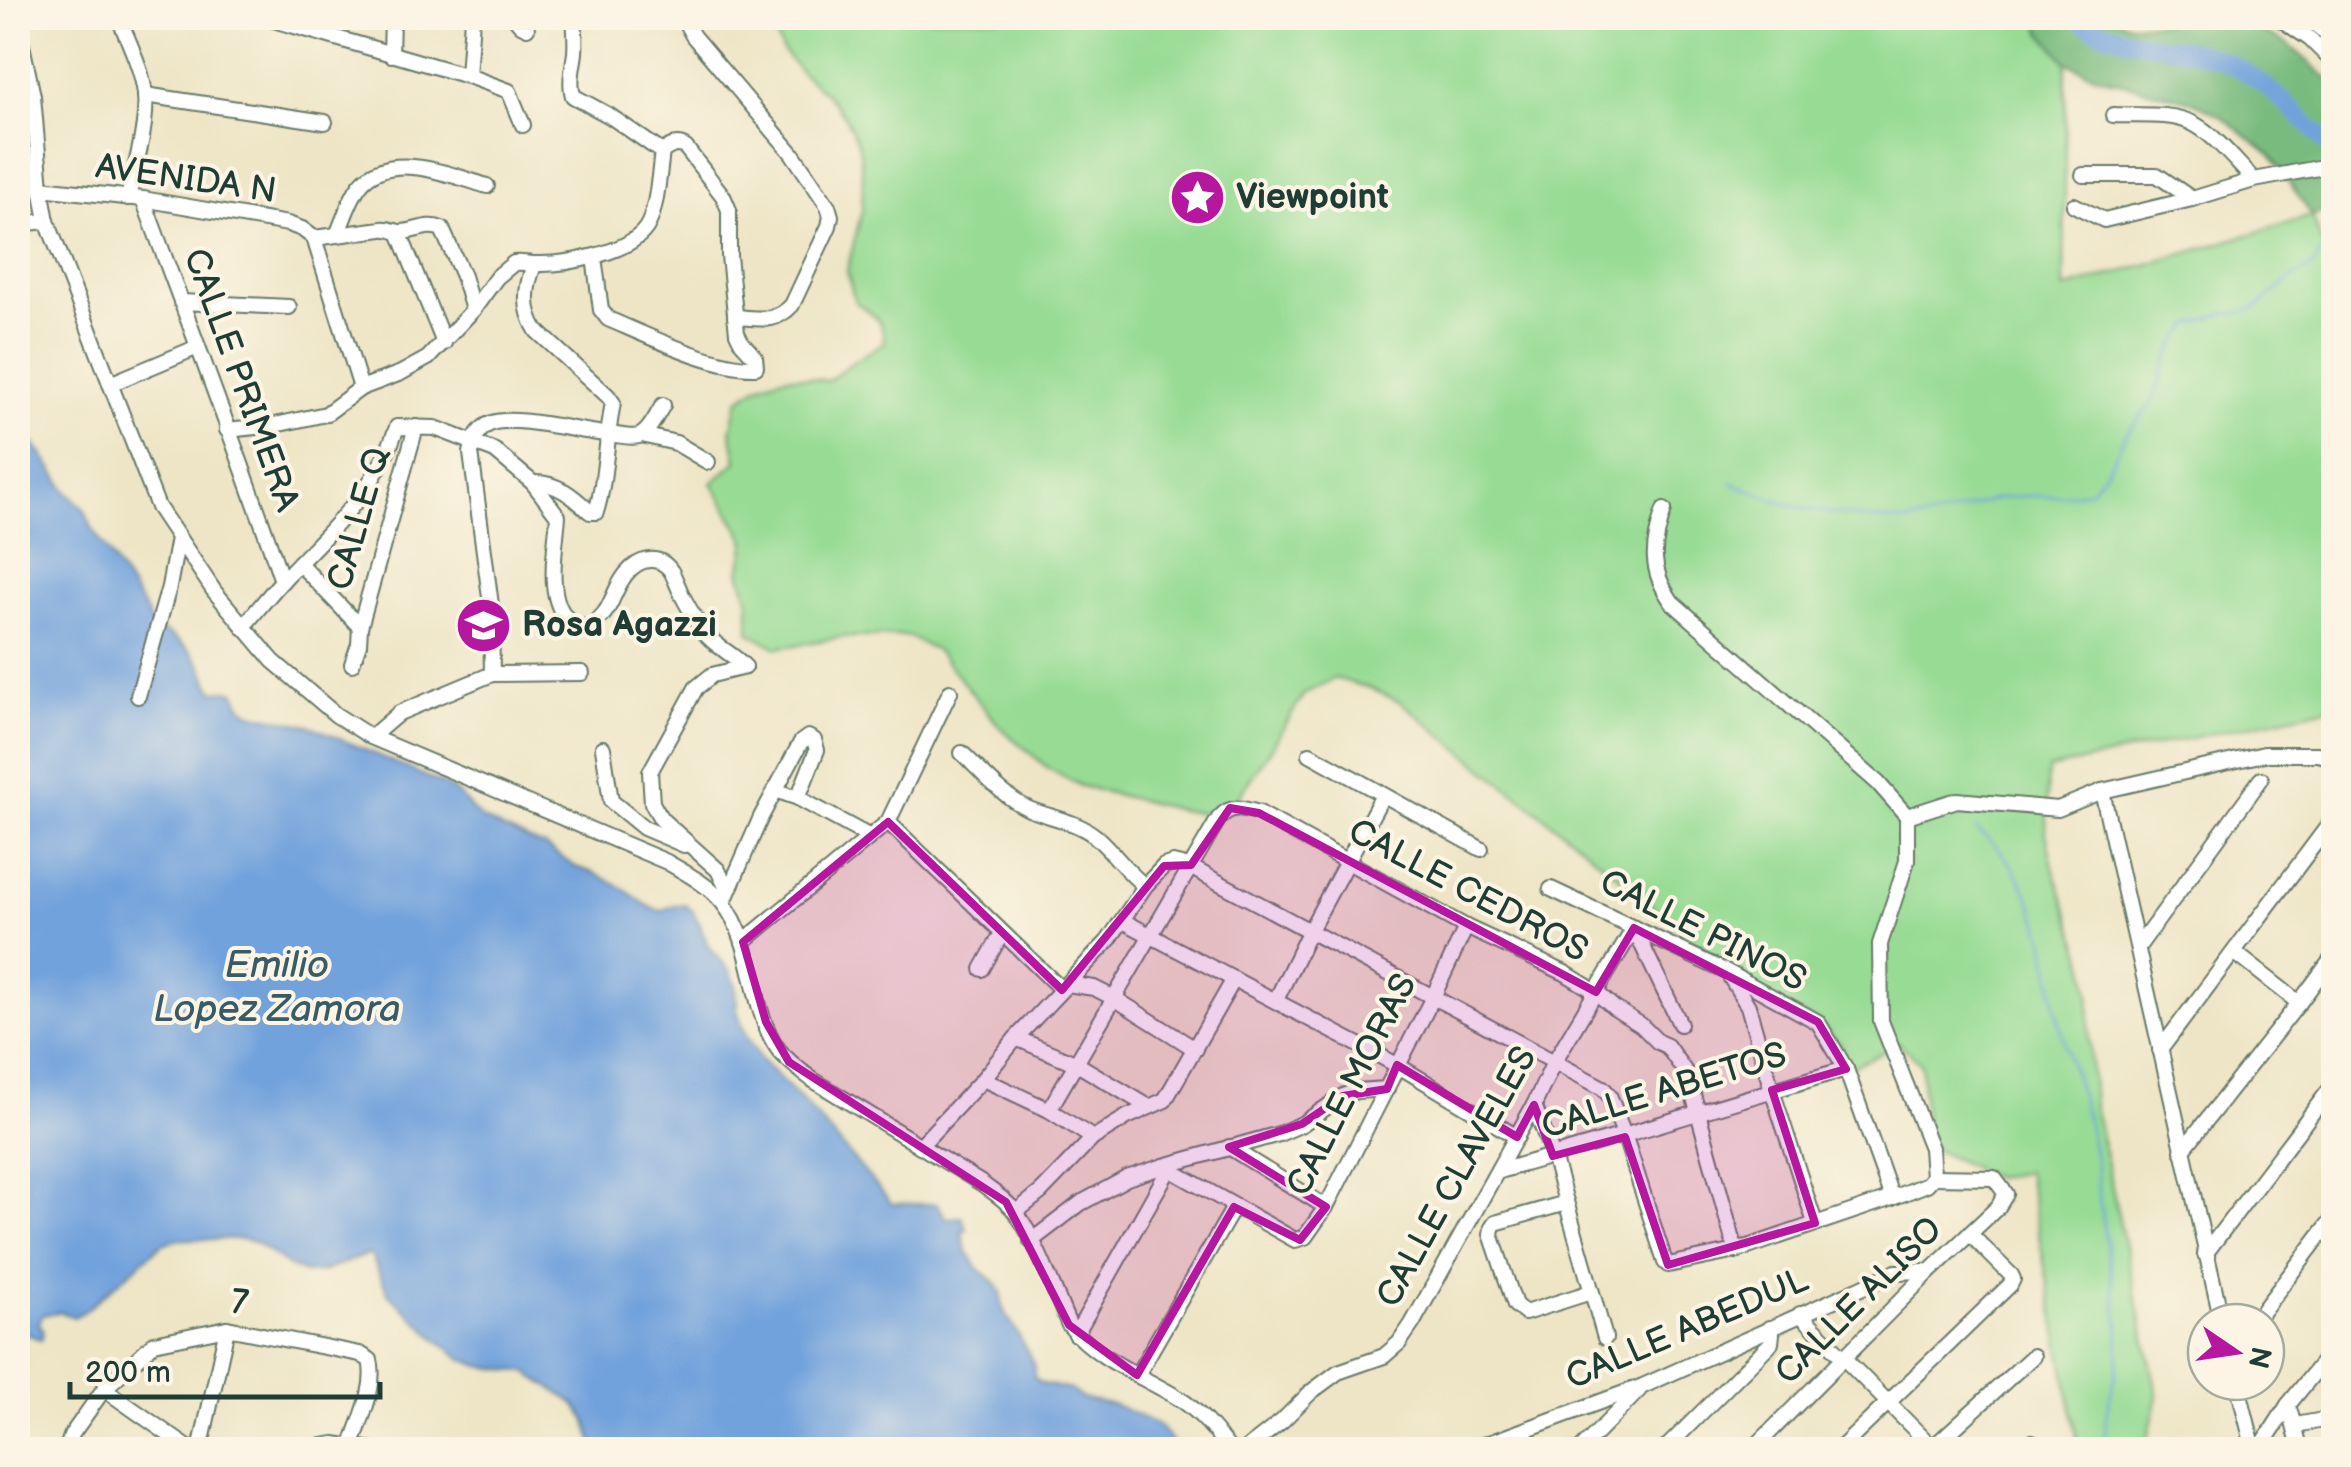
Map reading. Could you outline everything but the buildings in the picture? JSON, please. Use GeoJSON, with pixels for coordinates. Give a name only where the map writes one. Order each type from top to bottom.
{"type":"FeatureCollection","features":[{"type":"Feature","properties":{"kind":"street"},"geometry":{"type":"LineString","coordinates":[[118,18],[145,95],[136,199]]}},
{"type":"Feature","properties":{"kind":"street"},"geometry":{"type":"LineString","coordinates":[[268,18],[509,91],[522,125]]}},
{"type":"Feature","properties":{"kind":"street"},"geometry":{"type":"LineString","coordinates":[[392,18],[392,56]]}},
{"type":"Feature","properties":{"kind":"street"},"geometry":{"type":"LineString","coordinates":[[468,76],[472,18]]}},
{"type":"Feature","properties":{"kind":"street"},"geometry":{"type":"LineString","coordinates":[[574,18],[573,96],[662,152]]}},
{"type":"Feature","properties":{"kind":"street"},"geometry":{"type":"LineString","coordinates":[[684,18],[694,36],[792,153],[831,216],[792,305],[782,316],[735,317]]}},
{"type":"Feature","properties":{"kind":"street"},"geometry":{"type":"LineString","coordinates":[[2279,18],[2310,39],[2334,64]]}},
{"type":"Feature","properties":{"kind":"street"},"geometry":{"type":"LineString","coordinates":[[2306,18],[2334,39]]}},
{"type":"Feature","properties":{"kind":"street"},"geometry":{"type":"LineString","coordinates":[[18,27],[33,96],[47,221],[158,507],[243,627],[306,690],[371,737],[666,862],[726,897]]}},
{"type":"Feature","properties":{"kind":"street"},"geometry":{"type":"LineString","coordinates":[[145,95],[325,122]]}},
{"type":"Feature","properties":{"kind":"street"},"geometry":{"type":"LineString","coordinates":[[2113,115],[2192,122],[2254,180]]}},
{"type":"Feature","properties":{"kind":"street"},"geometry":{"type":"LineString","coordinates":[[228,430],[326,414],[361,388],[428,358],[473,310],[497,277],[514,263],[571,261],[630,242],[646,228],[662,152],[671,145],[686,148],[723,196],[729,210],[737,333],[755,357],[756,367],[733,365],[679,348],[608,319],[601,310],[594,256]]}},
{"type":"Feature","properties":{"kind":"street"},"geometry":{"type":"LineString","coordinates":[[2074,205],[2104,220],[2254,180],[2334,165]]}},
{"type":"Feature","properties":{"kind":"street"},"geometry":{"type":"LineString","coordinates":[[337,235],[359,186],[377,170],[420,166],[486,186]]}},
{"type":"Feature","properties":{"kind":"street"},"geometry":{"type":"LineString","coordinates":[[2083,175],[2157,175],[2192,199]]}},
{"type":"Feature","properties":{"kind":"street","name":"AVENIDA N"},"geometry":{"type":"LineString","coordinates":[[41,188],[288,224],[314,238],[437,226],[442,228],[463,276],[473,310]]}},
{"type":"Feature","properties":{"kind":"street","name":"CALLE PRIMERA"},"geometry":{"type":"LineString","coordinates":[[136,199],[181,302],[282,581]]}},
{"type":"Feature","properties":{"kind":"street"},"geometry":{"type":"LineString","coordinates":[[18,224],[47,221]]}},
{"type":"Feature","properties":{"kind":"street"},"geometry":{"type":"LineString","coordinates":[[398,232],[444,343]]}},
{"type":"Feature","properties":{"kind":"street"},"geometry":{"type":"LineString","coordinates":[[314,238],[361,388]]}},
{"type":"Feature","properties":{"kind":"street"},"geometry":{"type":"LineString","coordinates":[[533,483],[544,482],[568,492],[590,512],[596,512],[613,403],[537,331],[529,318],[526,293],[534,264]]}},
{"type":"Feature","properties":{"kind":"street"},"geometry":{"type":"LineString","coordinates":[[181,302],[289,308]]}},
{"type":"Feature","properties":{"kind":"street"},"geometry":{"type":"LineString","coordinates":[[110,384],[198,347]]}},
{"type":"Feature","properties":{"kind":"street"},"geometry":{"type":"LineString","coordinates":[[642,435],[663,405]]}},
{"type":"Feature","properties":{"kind":"street"},"geometry":{"type":"LineString","coordinates":[[492,674],[492,605],[471,453],[476,434],[492,423],[512,421],[606,435],[642,435],[676,443],[708,462]]}},
{"type":"Feature","properties":{"kind":"street"},"geometry":{"type":"LineString","coordinates":[[243,627],[354,506],[387,456],[397,427],[436,428],[473,442],[494,451],[533,483],[558,516],[553,579],[559,606],[570,621],[586,628],[594,624],[608,611],[624,577],[646,560],[658,560],[670,569],[704,632],[745,667],[712,675],[696,688],[650,772],[652,803],[661,819],[718,870],[776,1046],[813,1080],[996,1194],[1016,1212],[1068,1325],[1076,1334],[1099,1355],[1182,1400],[1216,1431],[1230,1450]]}},
{"type":"Feature","properties":{"kind":"street","name":"CALLE Q"},"geometry":{"type":"LineString","coordinates":[[352,664],[416,427]]}},
{"type":"Feature","properties":{"kind":"street"},"geometry":{"type":"LineString","coordinates":[[920,1146],[1108,941],[1145,886],[1164,866],[1174,863],[1190,867],[1603,1088],[1625,1136],[1668,1265],[1736,1251],[1928,1184],[1933,1176],[1931,1148],[1881,1020],[1880,944],[1907,860],[1907,816],[1878,783],[1672,602],[1655,567],[1654,538],[1664,510]]}},
{"type":"Feature","properties":{"kind":"street"},"geometry":{"type":"LineString","coordinates":[[138,696],[170,587],[178,538]]}},
{"type":"Feature","properties":{"kind":"street"},"geometry":{"type":"LineString","coordinates":[[299,563],[360,627]]}},
{"type":"Feature","properties":{"kind":"street"},"geometry":{"type":"LineString","coordinates":[[371,737],[398,713],[492,674],[582,672]]}},
{"type":"Feature","properties":{"kind":"street"},"geometry":{"type":"LineString","coordinates":[[743,942],[888,822],[950,692]]}},
{"type":"Feature","properties":{"kind":"street"},"geometry":{"type":"LineString","coordinates":[[726,897],[761,816],[801,742],[808,737],[814,740],[817,750],[798,798]]}},
{"type":"Feature","properties":{"kind":"street"},"geometry":{"type":"LineString","coordinates":[[603,748],[611,802],[644,828],[692,848]]}},
{"type":"Feature","properties":{"kind":"street"},"geometry":{"type":"LineString","coordinates":[[962,753],[1008,796],[1080,826],[1096,837],[1145,886]]}},
{"type":"Feature","properties":{"kind":"street"},"geometry":{"type":"LineString","coordinates":[[1310,754],[1480,850]]}},
{"type":"Feature","properties":{"kind":"street"},"geometry":{"type":"LineString","coordinates":[[1907,816],[1957,800],[2058,809],[2102,792],[2264,754],[2317,754],[2334,758]]}},
{"type":"Feature","properties":{"kind":"street"},"geometry":{"type":"LineString","coordinates":[[2138,946],[2262,779]]}},
{"type":"Feature","properties":{"kind":"street"},"geometry":{"type":"LineString","coordinates":[[775,790],[798,798],[870,838]]}},
{"type":"Feature","properties":{"kind":"street"},"geometry":{"type":"LineString","coordinates":[[2102,792],[2217,1302]]}},
{"type":"Feature","properties":{"kind":"street"},"geometry":{"type":"LineString","coordinates":[[1276,1000],[1384,796]]}},
{"type":"Feature","properties":{"kind":"street","name":"CALLE CEDROS"},"geometry":{"type":"LineString","coordinates":[[1190,867],[1218,818],[1230,808],[1259,813],[1466,927],[1565,973],[1596,992],[1667,1046],[1688,1076],[1698,1112]]}},
{"type":"Feature","properties":{"kind":"street"},"geometry":{"type":"LineString","coordinates":[[2160,1050],[2334,818]]}},
{"type":"Feature","properties":{"kind":"street"},"geometry":{"type":"LineString","coordinates":[[888,822],[1002,933],[1064,987],[1094,988],[1195,1049]]}},
{"type":"Feature","properties":{"kind":"street"},"geometry":{"type":"LineString","coordinates":[[1049,1110],[1190,867]]}},
{"type":"Feature","properties":{"kind":"street","name":"CALLE PINOS"},"geometry":{"type":"LineString","coordinates":[[1551,889],[1727,972],[1818,1022],[1846,1068],[1892,1198]]}},
{"type":"Feature","properties":{"kind":"street"},"geometry":{"type":"LineString","coordinates":[[1123,921],[1396,1065],[1517,1136]]}},
{"type":"Feature","properties":{"kind":"street","name":"CALLE MORAS"},"geometry":{"type":"LineString","coordinates":[[1167,1167],[1295,1240],[1304,1237],[1326,1206],[1466,927]]}},
{"type":"Feature","properties":{"kind":"street"},"geometry":{"type":"LineString","coordinates":[[1634,928],[1680,1024]]}},
{"type":"Feature","properties":{"kind":"street","name":"CALLE CLAVELES"},"geometry":{"type":"LineString","coordinates":[[1244,1450],[1338,1372],[1384,1356],[1399,1343],[1498,1171],[1554,1062],[1634,928]]}},
{"type":"Feature","properties":{"kind":"street"},"geometry":{"type":"LineString","coordinates":[[982,969],[1002,933]]}},
{"type":"Feature","properties":{"kind":"street"},"geometry":{"type":"LineString","coordinates":[[2234,952],[2299,1003]]}},
{"type":"Feature","properties":{"kind":"street"},"geometry":{"type":"LineString","coordinates":[[2182,1151],[2334,956]]}},
{"type":"Feature","properties":{"kind":"street"},"geometry":{"type":"LineString","coordinates":[[1727,972],[1748,1006],[1815,1224]]}},
{"type":"Feature","properties":{"kind":"street"},"geometry":{"type":"LineString","coordinates":[[1016,1212],[1094,1138],[1127,1116],[1166,1100],[1234,978]]}},
{"type":"Feature","properties":{"kind":"street"},"geometry":{"type":"LineString","coordinates":[[1016,1038],[1077,1064],[1149,1108]]}},
{"type":"Feature","properties":{"kind":"street","name":"CALLE ABETOS"},"geometry":{"type":"LineString","coordinates":[[1498,1171],[1846,1068]]}},
{"type":"Feature","properties":{"kind":"street"},"geometry":{"type":"LineString","coordinates":[[983,1079],[1049,1110],[1094,1138]]}},
{"type":"Feature","properties":{"kind":"street"},"geometry":{"type":"LineString","coordinates":[[2205,1254],[2334,1084]]}},
{"type":"Feature","properties":{"kind":"street"},"geometry":{"type":"LineString","coordinates":[[1032,1241],[1104,1189],[1279,1134],[1302,1124],[1342,1096],[1386,1088]]}},
{"type":"Feature","properties":{"kind":"street"},"geometry":{"type":"LineString","coordinates":[[1534,1105],[1553,1156],[1604,1338]]}},
{"type":"Feature","properties":{"kind":"street"},"geometry":{"type":"LineString","coordinates":[[1698,1112],[1736,1251]]}},
{"type":"Feature","properties":{"kind":"street"},"geometry":{"type":"LineString","coordinates":[[1229,1147],[1326,1206]]}},
{"type":"Feature","properties":{"kind":"street"},"geometry":{"type":"LineString","coordinates":[[1076,1334],[1167,1167]]}},
{"type":"Feature","properties":{"kind":"street","name":"CALLE ALISO"},"geometry":{"type":"LineString","coordinates":[[1752,1450],[1998,1207],[2006,1194],[1994,1178],[1933,1176]]}},
{"type":"Feature","properties":{"kind":"street"},"geometry":{"type":"LineString","coordinates":[[1492,1228],[1566,1204]]}},
{"type":"Feature","properties":{"kind":"street"},"geometry":{"type":"LineString","coordinates":[[1137,1375],[1234,1207]]}},
{"type":"Feature","properties":{"kind":"street"},"geometry":{"type":"LineString","coordinates":[[1473,1216],[1492,1228],[1518,1310],[1525,1312],[1592,1292]]}},
{"type":"Feature","properties":{"kind":"street"},"geometry":{"type":"LineString","coordinates":[[2269,1302],[2334,1217]]}},
{"type":"Feature","properties":{"kind":"street"},"geometry":{"type":"LineString","coordinates":[[1839,1450],[2010,1285],[2013,1279],[1970,1234]]}},
{"type":"Feature","properties":{"kind":"street","name":"CALLE ABEDUL"},"geometry":{"type":"LineString","coordinates":[[1470,1450],[1643,1386],[1896,1272],[1928,1273]]}},
{"type":"Feature","properties":{"kind":"street"},"geometry":{"type":"LineString","coordinates":[[1800,1314],[1932,1449],[2033,1356]]}},
{"type":"Feature","properties":{"kind":"street"},"geometry":{"type":"LineString","coordinates":[[200,1450],[227,1328]]}},
{"type":"Feature","properties":{"kind":"street","name":"7"},"geometry":{"type":"LineString","coordinates":[[66,1450],[72,1434],[104,1389],[154,1343],[227,1328],[360,1354],[370,1360],[373,1371],[368,1398],[352,1445]]}},
{"type":"Feature","properties":{"kind":"street"},"geometry":{"type":"LineString","coordinates":[[1664,1450],[1771,1342],[1769,1328]]}},
{"type":"Feature","properties":{"kind":"street"},"geometry":{"type":"LineString","coordinates":[[2256,1450],[2334,1348]]}},
{"type":"Feature","properties":{"kind":"street"},"geometry":{"type":"LineString","coordinates":[[1580,1450],[1643,1386]]}},
{"type":"Feature","properties":{"kind":"street"},"geometry":{"type":"LineString","coordinates":[[104,1389],[191,1450]]}},
{"type":"Feature","properties":{"kind":"street"},"geometry":{"type":"LineString","coordinates":[[2243,1402],[2256,1450]]}},
{"type":"Feature","properties":{"kind":"street"},"geometry":{"type":"LineString","coordinates":[[2288,1405],[2302,1450]]}},
{"type":"Feature","properties":{"kind":"street"},"geometry":{"type":"LineString","coordinates":[[2296,1424],[2334,1418]]}},
{"type":"Feature","properties":{"kind":"street"},"geometry":{"type":"LineString","coordinates":[[299,1450],[352,1445],[374,1450]]}},
{"type":"Feature","properties":{"kind":"highlighted area"},"geometry":{"type":"Polygon","coordinates":[[[1230,808],[1259,813],[1596,992],[1634,928],[1818,1022],[1846,1069],[1772,1090],[1815,1223],[1668,1265],[1625,1137],[1553,1156],[1534,1105],[1517,1137],[1397,1065],[1387,1089],[1343,1096],[1302,1124],[1229,1147],[1326,1207],[1300,1240],[1234,1207],[1137,1375],[1069,1325],[1006,1202],[789,1062],[766,1022],[743,942],[888,822],[1062,990],[1164,866],[1191,865],[1230,808]]]}},
{"type":"Feature","properties":{"kind":"green space"},"geometry":{"type":"Polygon","coordinates":[[[769,18],[2036,18],[2066,62],[2064,289],[2312,216],[2333,272],[2333,707],[2048,769],[2046,833],[2053,867],[2086,965],[2094,1105],[2158,1397],[2146,1444],[2175,1445],[2176,1449],[2079,1449],[2027,1172],[1994,1178],[1931,1148],[1925,1127],[1921,1063],[1898,1042],[1846,1069],[1842,1045],[1818,1023],[1727,972],[1616,874],[1401,702],[1335,678],[1304,694],[1269,752],[1219,818],[1081,786],[1049,769],[1001,728],[937,651],[908,636],[842,637],[777,648],[749,632],[749,601],[740,572],[746,541],[712,483],[737,461],[731,431],[738,400],[780,378],[828,381],[884,343],[876,318],[855,302],[847,271],[862,210],[859,146],[846,118],[782,50],[769,18]]]}},
{"type":"Feature","properties":{"kind":"green space"},"geometry":{"type":"Polygon","coordinates":[[[2036,18],[2114,18],[2127,23],[2186,18],[2223,20],[2254,28],[2288,44],[2333,83],[2333,209],[2312,216],[2271,155],[2220,115],[2191,101],[2096,76],[2066,62],[2036,18]]]}},
{"type":"Feature","properties":{"kind":"water","name":"Emilio Lopez Zamora"},"geometry":{"type":"Polygon","coordinates":[[[18,423],[67,492],[84,509],[151,624],[192,654],[214,691],[233,691],[242,707],[251,713],[311,726],[441,783],[461,796],[481,818],[621,887],[651,908],[661,911],[685,905],[693,911],[708,945],[730,971],[736,986],[737,1011],[761,1060],[805,1103],[892,1204],[937,1204],[946,1218],[962,1217],[967,1230],[962,1232],[966,1250],[1001,1292],[1002,1307],[1034,1365],[1034,1377],[1040,1383],[1071,1390],[1081,1398],[1115,1405],[1144,1418],[1160,1427],[1178,1449],[595,1449],[586,1419],[574,1403],[526,1372],[480,1366],[462,1359],[388,1293],[368,1254],[321,1272],[305,1273],[244,1239],[180,1239],[162,1244],[85,1311],[74,1317],[60,1312],[43,1315],[39,1322],[41,1340],[18,1330],[18,423]]]}},
{"type":"Feature","properties":{"kind":"waterway"},"geometry":{"type":"LineString","coordinates":[[2077,18],[2106,33],[2229,63],[2277,96],[2334,150]]}},
{"type":"Feature","properties":{"kind":"waterway"},"geometry":{"type":"LineString","coordinates":[[1732,483],[1808,509],[1907,522],[1997,499],[2091,490],[2112,462],[2124,437],[2152,403],[2167,361],[2190,325],[2260,305],[2313,266],[2334,235]]}},
{"type":"Feature","properties":{"kind":"waterway"},"geometry":{"type":"LineString","coordinates":[[1976,829],[2004,855],[2033,906],[2092,1144],[2119,1326],[2118,1363],[2106,1415],[2104,1450]]}},
{"type":"Feature","properties":{"kind":"place","name":"Viewpoint"},"geometry":{"type":"Point","coordinates":[1197,197]}},
{"type":"Feature","properties":{"kind":"place","name":"Rosa Agazzi"},"geometry":{"type":"Point","coordinates":[483,625]}}]}
